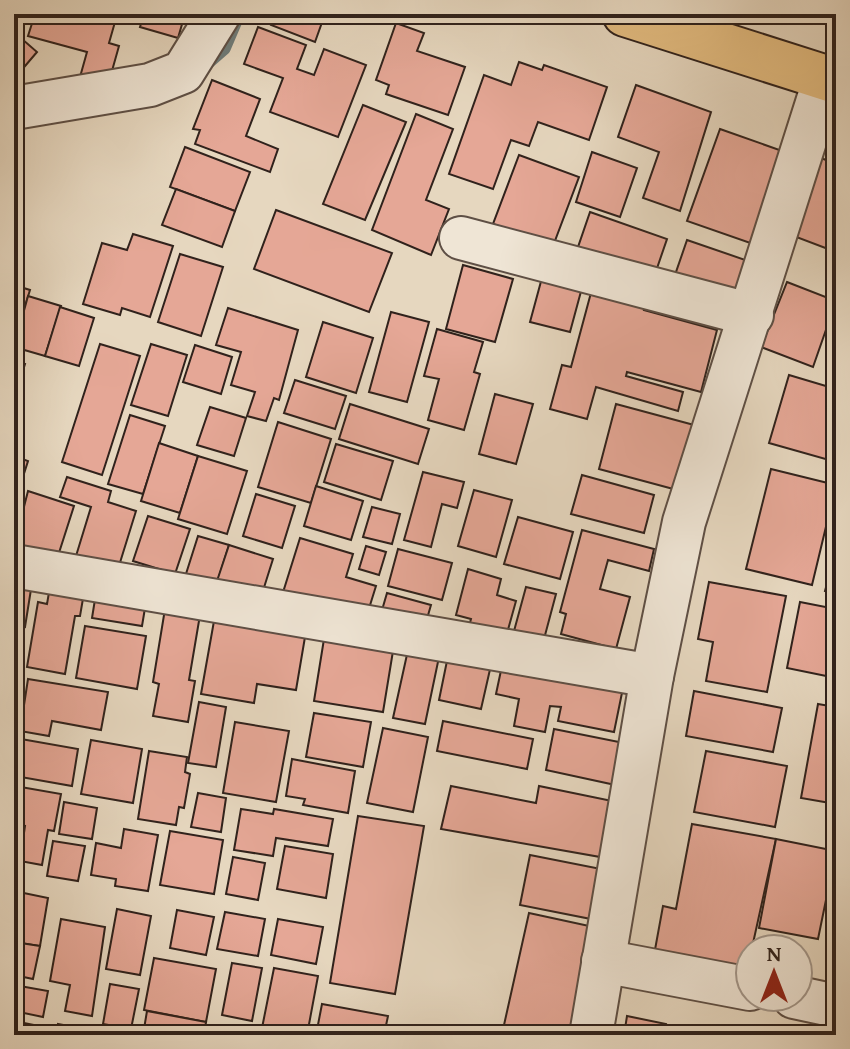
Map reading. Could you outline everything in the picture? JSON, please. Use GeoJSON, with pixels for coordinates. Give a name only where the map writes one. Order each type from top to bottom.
{"type":"FeatureCollection","features":[{"type":"Feature","properties":{"kind":"highway"},"geometry":{"type":"LineString","coordinates":[[625,14],[830,80]]}},
{"type":"Feature","properties":{"kind":"street"},"geometry":{"type":"LineString","coordinates":[[14,108],[150,85],[183,72],[219,14]]}},
{"type":"Feature","properties":{"kind":"street"},"geometry":{"type":"LineString","coordinates":[[591,1035],[652,676],[684,522],[830,80]]}},
{"type":"Feature","properties":{"kind":"street"},"geometry":{"type":"LineString","coordinates":[[461,238],[752,315]]}},
{"type":"Feature","properties":{"kind":"street"},"geometry":{"type":"LineString","coordinates":[[14,566],[652,676]]}},
{"type":"Feature","properties":{"kind":"street"},"geometry":{"type":"LineString","coordinates":[[603,961],[734,986]]}},
{"type":"Feature","properties":{"kind":"street"},"geometry":{"type":"LineString","coordinates":[[814,1001],[836,1006]]}},
{"type":"Feature","properties":{"kind":"street"},"geometry":{"type":"LineString","coordinates":[[834,1035],[836,1026]]}},
{"type":"Feature","properties":{"kind":"building"},"geometry":{"type":"Polygon","coordinates":[[[35,14],[89,14],[115,22],[109,43],[119,46],[108,85],[80,77],[87,52],[28,36],[35,14]]]}},
{"type":"Feature","properties":{"kind":"building"},"geometry":{"type":"Polygon","coordinates":[[[144,14],[185,14],[178,38],[140,27],[144,14]]]}},
{"type":"Feature","properties":{"kind":"building"},"geometry":{"type":"Polygon","coordinates":[[[275,14],[325,14],[315,42],[271,25],[275,14]]]}},
{"type":"Feature","properties":{"kind":"building"},"geometry":{"type":"Polygon","coordinates":[[[396,23],[424,33],[417,51],[465,67],[448,115],[386,94],[389,85],[376,80],[396,23]]]}},
{"type":"Feature","properties":{"kind":"building"},"geometry":{"type":"Polygon","coordinates":[[[258,27],[306,45],[297,69],[314,75],[324,49],[366,65],[338,137],[270,112],[283,78],[244,64],[258,27]]]}},
{"type":"Feature","properties":{"kind":"building"},"geometry":{"type":"Polygon","coordinates":[[[14,32],[37,52],[14,79],[14,32]]]}},
{"type":"Feature","properties":{"kind":"building"},"geometry":{"type":"Polygon","coordinates":[[[519,62],[542,70],[544,65],[607,87],[589,140],[538,122],[529,146],[511,140],[493,189],[449,174],[484,75],[511,85],[519,62]]]}},
{"type":"Feature","properties":{"kind":"building"},"geometry":{"type":"Polygon","coordinates":[[[212,80],[260,99],[246,136],[278,149],[270,172],[195,144],[200,130],[193,129],[212,80]]]}},
{"type":"Feature","properties":{"kind":"building"},"geometry":{"type":"Polygon","coordinates":[[[636,85],[711,112],[680,211],[643,198],[659,152],[618,137],[636,85]]]}},
{"type":"Feature","properties":{"kind":"building"},"geometry":{"type":"Polygon","coordinates":[[[363,105],[406,122],[365,220],[323,204],[363,105]]]}},
{"type":"Feature","properties":{"kind":"building"},"geometry":{"type":"Polygon","coordinates":[[[416,114],[453,129],[426,200],[449,209],[431,255],[372,230],[416,114]]]}},
{"type":"Feature","properties":{"kind":"building"},"geometry":{"type":"Polygon","coordinates":[[[720,129],[788,153],[756,245],[687,221],[720,129]]]}},
{"type":"Feature","properties":{"kind":"building"},"geometry":{"type":"Polygon","coordinates":[[[185,147],[250,172],[235,211],[170,187],[185,147]]]}},
{"type":"Feature","properties":{"kind":"building"},"geometry":{"type":"Polygon","coordinates":[[[592,152],[637,168],[620,217],[576,202],[592,152]]]}},
{"type":"Feature","properties":{"kind":"building"},"geometry":{"type":"Polygon","coordinates":[[[519,155],[579,177],[553,246],[493,224],[519,155]]]}},
{"type":"Feature","properties":{"kind":"building"},"geometry":{"type":"Polygon","coordinates":[[[821,158],[836,164],[836,252],[791,235],[821,158]]]}},
{"type":"Feature","properties":{"kind":"building"},"geometry":{"type":"Polygon","coordinates":[[[176,189],[235,211],[222,247],[162,225],[176,189]]]}},
{"type":"Feature","properties":{"kind":"building"},"geometry":{"type":"Polygon","coordinates":[[[276,210],[392,253],[369,312],[254,269],[276,210]]]}},
{"type":"Feature","properties":{"kind":"building"},"geometry":{"type":"Polygon","coordinates":[[[590,212],[667,239],[654,277],[577,250],[590,212]]]}},
{"type":"Feature","properties":{"kind":"building"},"geometry":{"type":"Polygon","coordinates":[[[133,234],[173,246],[150,317],[122,308],[120,315],[83,304],[102,243],[127,250],[133,234]]]}},
{"type":"Feature","properties":{"kind":"building"},"geometry":{"type":"Polygon","coordinates":[[[687,240],[754,263],[741,298],[675,275],[687,240]]]}},
{"type":"Feature","properties":{"kind":"building"},"geometry":{"type":"Polygon","coordinates":[[[180,254],[223,267],[201,336],[158,322],[180,254]]]}},
{"type":"Feature","properties":{"kind":"building"},"geometry":{"type":"Polygon","coordinates":[[[463,265],[513,279],[495,342],[446,329],[463,265]]]}},
{"type":"Feature","properties":{"kind":"building"},"geometry":{"type":"Polygon","coordinates":[[[543,274],[583,284],[570,332],[530,322],[543,274]]]}},
{"type":"Feature","properties":{"kind":"building"},"geometry":{"type":"Polygon","coordinates":[[[787,282],[836,301],[813,367],[761,347],[787,282]]]}},
{"type":"Feature","properties":{"kind":"building"},"geometry":{"type":"Polygon","coordinates":[[[14,285],[30,290],[14,342],[14,285]]]}},
{"type":"Feature","properties":{"kind":"building"},"geometry":{"type":"Polygon","coordinates":[[[592,289],[646,304],[644,310],[717,330],[701,392],[627,372],[626,376],[683,392],[678,411],[596,387],[587,419],[550,409],[562,365],[571,367],[592,289]]]}},
{"type":"Feature","properties":{"kind":"building"},"geometry":{"type":"Polygon","coordinates":[[[28,296],[61,306],[45,356],[14,347],[28,296]]]}},
{"type":"Feature","properties":{"kind":"building"},"geometry":{"type":"Polygon","coordinates":[[[60,307],[94,318],[79,366],[45,356],[60,307]]]}},
{"type":"Feature","properties":{"kind":"building"},"geometry":{"type":"Polygon","coordinates":[[[228,308],[298,330],[279,400],[274,398],[266,421],[247,416],[255,392],[231,385],[241,352],[216,345],[228,308]]]}},
{"type":"Feature","properties":{"kind":"building"},"geometry":{"type":"Polygon","coordinates":[[[391,312],[429,322],[407,402],[369,392],[391,312]]]}},
{"type":"Feature","properties":{"kind":"building"},"geometry":{"type":"Polygon","coordinates":[[[323,322],[373,338],[356,393],[306,377],[323,322]]]}},
{"type":"Feature","properties":{"kind":"building"},"geometry":{"type":"Polygon","coordinates":[[[437,329],[483,342],[474,372],[480,374],[464,430],[428,420],[439,379],[424,376],[437,329]]]}},
{"type":"Feature","properties":{"kind":"building"},"geometry":{"type":"Polygon","coordinates":[[[100,344],[140,356],[102,475],[62,462],[100,344]]]}},
{"type":"Feature","properties":{"kind":"building"},"geometry":{"type":"Polygon","coordinates":[[[151,344],[187,355],[168,416],[131,405],[151,344]]]}},
{"type":"Feature","properties":{"kind":"building"},"geometry":{"type":"Polygon","coordinates":[[[195,345],[232,357],[221,394],[183,382],[195,345]]]}},
{"type":"Feature","properties":{"kind":"building"},"geometry":{"type":"Polygon","coordinates":[[[14,361],[25,364],[14,400],[14,361]]]}},
{"type":"Feature","properties":{"kind":"building"},"geometry":{"type":"Polygon","coordinates":[[[789,375],[836,389],[836,462],[769,443],[789,375]]]}},
{"type":"Feature","properties":{"kind":"building"},"geometry":{"type":"Polygon","coordinates":[[[295,380],[346,396],[335,429],[284,413],[295,380]]]}},
{"type":"Feature","properties":{"kind":"building"},"geometry":{"type":"Polygon","coordinates":[[[495,394],[533,404],[516,464],[479,454],[495,394]]]}},
{"type":"Feature","properties":{"kind":"building"},"geometry":{"type":"Polygon","coordinates":[[[350,404],[429,429],[418,464],[339,439],[350,404]]]}},
{"type":"Feature","properties":{"kind":"building"},"geometry":{"type":"Polygon","coordinates":[[[616,404],[694,425],[677,490],[599,469],[616,404]]]}},
{"type":"Feature","properties":{"kind":"building"},"geometry":{"type":"Polygon","coordinates":[[[210,407],[246,418],[234,456],[197,445],[210,407]]]}},
{"type":"Feature","properties":{"kind":"building"},"geometry":{"type":"Polygon","coordinates":[[[130,415],[165,426],[143,494],[108,484],[130,415]]]}},
{"type":"Feature","properties":{"kind":"building"},"geometry":{"type":"Polygon","coordinates":[[[278,422],[331,439],[311,503],[258,487],[278,422]]]}},
{"type":"Feature","properties":{"kind":"building"},"geometry":{"type":"Polygon","coordinates":[[[159,443],[198,456],[180,513],[141,501],[159,443]]]}},
{"type":"Feature","properties":{"kind":"building"},"geometry":{"type":"Polygon","coordinates":[[[336,444],[393,461],[381,500],[324,482],[336,444]]]}},
{"type":"Feature","properties":{"kind":"building"},"geometry":{"type":"Polygon","coordinates":[[[14,456],[28,461],[14,505],[14,456]]]}},
{"type":"Feature","properties":{"kind":"building"},"geometry":{"type":"Polygon","coordinates":[[[198,456],[247,471],[227,534],[178,519],[198,456]]]}},
{"type":"Feature","properties":{"kind":"building"},"geometry":{"type":"Polygon","coordinates":[[[771,469],[836,485],[812,585],[746,569],[771,469]]]}},
{"type":"Feature","properties":{"kind":"building"},"geometry":{"type":"Polygon","coordinates":[[[423,472],[464,482],[457,508],[442,504],[431,547],[404,540],[423,472]]]}},
{"type":"Feature","properties":{"kind":"building"},"geometry":{"type":"Polygon","coordinates":[[[582,475],[654,495],[644,533],[571,514],[582,475]]]}},
{"type":"Feature","properties":{"kind":"building"},"geometry":{"type":"Polygon","coordinates":[[[67,477],[111,491],[108,502],[136,511],[118,569],[76,556],[91,507],[60,497],[67,477]]]}},
{"type":"Feature","properties":{"kind":"building"},"geometry":{"type":"Polygon","coordinates":[[[316,486],[363,501],[351,540],[304,526],[316,486]]]}},
{"type":"Feature","properties":{"kind":"building"},"geometry":{"type":"Polygon","coordinates":[[[474,490],[512,500],[496,557],[458,546],[474,490]]]}},
{"type":"Feature","properties":{"kind":"building"},"geometry":{"type":"Polygon","coordinates":[[[28,491],[74,506],[57,559],[14,546],[28,491]]]}},
{"type":"Feature","properties":{"kind":"building"},"geometry":{"type":"Polygon","coordinates":[[[256,494],[295,506],[282,548],[243,536],[256,494]]]}},
{"type":"Feature","properties":{"kind":"building"},"geometry":{"type":"Polygon","coordinates":[[[372,507],[400,514],[392,544],[363,537],[372,507]]]}},
{"type":"Feature","properties":{"kind":"building"},"geometry":{"type":"Polygon","coordinates":[[[148,516],[190,529],[175,574],[133,561],[148,516]]]}},
{"type":"Feature","properties":{"kind":"building"},"geometry":{"type":"Polygon","coordinates":[[[518,517],[573,532],[560,579],[504,564],[518,517]]]}},
{"type":"Feature","properties":{"kind":"building"},"geometry":{"type":"Polygon","coordinates":[[[582,530],[654,549],[649,571],[608,560],[600,589],[630,597],[616,649],[561,634],[566,614],[560,612],[582,530]]]}},
{"type":"Feature","properties":{"kind":"building"},"geometry":{"type":"Polygon","coordinates":[[[198,536],[229,545],[216,586],[185,577],[198,536]]]}},
{"type":"Feature","properties":{"kind":"building"},"geometry":{"type":"Polygon","coordinates":[[[300,538],[353,554],[346,577],[376,586],[366,618],[280,602],[300,538]]]}},
{"type":"Feature","properties":{"kind":"building"},"geometry":{"type":"Polygon","coordinates":[[[229,545],[273,559],[261,597],[216,584],[229,545]]]}},
{"type":"Feature","properties":{"kind":"building"},"geometry":{"type":"Polygon","coordinates":[[[366,546],[386,552],[379,575],[359,569],[366,546]]]}},
{"type":"Feature","properties":{"kind":"building"},"geometry":{"type":"Polygon","coordinates":[[[398,549],[452,563],[442,600],[388,586],[398,549]]]}},
{"type":"Feature","properties":{"kind":"building"},"geometry":{"type":"Polygon","coordinates":[[[836,557],[836,594],[825,591],[836,557]]]}},
{"type":"Feature","properties":{"kind":"building"},"geometry":{"type":"Polygon","coordinates":[[[468,569],[501,579],[497,595],[516,601],[504,644],[467,634],[471,619],[456,615],[468,569]]]}},
{"type":"Feature","properties":{"kind":"building"},"geometry":{"type":"Polygon","coordinates":[[[14,580],[32,583],[25,627],[14,625],[14,580]]]}},
{"type":"Feature","properties":{"kind":"building"},"geometry":{"type":"Polygon","coordinates":[[[51,581],[85,587],[80,616],[75,616],[65,674],[27,667],[38,602],[47,604],[51,581]]]}},
{"type":"Feature","properties":{"kind":"building"},"geometry":{"type":"Polygon","coordinates":[[[709,582],[786,596],[767,692],[706,681],[713,642],[698,639],[709,582]]]}},
{"type":"Feature","properties":{"kind":"building"},"geometry":{"type":"Polygon","coordinates":[[[97,587],[147,596],[142,626],[92,618],[97,587]]]}},
{"type":"Feature","properties":{"kind":"building"},"geometry":{"type":"Polygon","coordinates":[[[526,587],[556,594],[544,639],[514,631],[526,587]]]}},
{"type":"Feature","properties":{"kind":"building"},"geometry":{"type":"Polygon","coordinates":[[[387,593],[431,605],[424,629],[380,617],[387,593]]]}},
{"type":"Feature","properties":{"kind":"building"},"geometry":{"type":"Polygon","coordinates":[[[800,602],[836,609],[836,678],[787,668],[800,602]]]}},
{"type":"Feature","properties":{"kind":"building"},"geometry":{"type":"Polygon","coordinates":[[[165,609],[200,615],[189,680],[195,681],[188,722],[153,716],[159,684],[153,682],[165,609]]]}},
{"type":"Feature","properties":{"kind":"building"},"geometry":{"type":"Polygon","coordinates":[[[214,621],[305,637],[296,690],[257,684],[254,703],[201,694],[214,621]]]}},
{"type":"Feature","properties":{"kind":"building"},"geometry":{"type":"Polygon","coordinates":[[[85,626],[146,636],[137,689],[76,678],[85,626]]]}},
{"type":"Feature","properties":{"kind":"building"},"geometry":{"type":"Polygon","coordinates":[[[324,639],[393,651],[383,712],[314,701],[324,639]]]}},
{"type":"Feature","properties":{"kind":"building"},"geometry":{"type":"Polygon","coordinates":[[[408,650],[439,657],[425,724],[393,718],[408,650]]]}},
{"type":"Feature","properties":{"kind":"building"},"geometry":{"type":"Polygon","coordinates":[[[448,656],[491,665],[481,709],[439,700],[448,656]]]}},
{"type":"Feature","properties":{"kind":"building"},"geometry":{"type":"Polygon","coordinates":[[[503,661],[624,683],[614,732],[558,721],[561,707],[550,706],[545,732],[514,726],[519,699],[496,694],[503,661]]]}},
{"type":"Feature","properties":{"kind":"building"},"geometry":{"type":"Polygon","coordinates":[[[28,679],[108,692],[101,730],[52,721],[49,736],[20,731],[28,679]]]}},
{"type":"Feature","properties":{"kind":"building"},"geometry":{"type":"Polygon","coordinates":[[[694,691],[782,708],[773,752],[686,736],[694,691]]]}},
{"type":"Feature","properties":{"kind":"building"},"geometry":{"type":"Polygon","coordinates":[[[199,702],[226,707],[216,767],[188,763],[199,702]]]}},
{"type":"Feature","properties":{"kind":"building"},"geometry":{"type":"Polygon","coordinates":[[[818,704],[836,707],[836,804],[801,798],[818,704]]]}},
{"type":"Feature","properties":{"kind":"building"},"geometry":{"type":"Polygon","coordinates":[[[314,713],[371,722],[363,767],[306,757],[314,713]]]}},
{"type":"Feature","properties":{"kind":"building"},"geometry":{"type":"Polygon","coordinates":[[[443,721],[533,739],[527,769],[437,751],[443,721]]]}},
{"type":"Feature","properties":{"kind":"building"},"geometry":{"type":"Polygon","coordinates":[[[235,722],[289,731],[276,802],[223,793],[235,722]]]}},
{"type":"Feature","properties":{"kind":"building"},"geometry":{"type":"Polygon","coordinates":[[[383,728],[428,737],[413,812],[367,803],[383,728]]]}},
{"type":"Feature","properties":{"kind":"building"},"geometry":{"type":"Polygon","coordinates":[[[554,729],[629,744],[620,786],[546,770],[554,729]]]}},
{"type":"Feature","properties":{"kind":"building"},"geometry":{"type":"Polygon","coordinates":[[[21,739],[78,749],[72,786],[15,776],[21,739]]]}},
{"type":"Feature","properties":{"kind":"building"},"geometry":{"type":"Polygon","coordinates":[[[91,740],[142,749],[133,803],[81,794],[91,740]]]}},
{"type":"Feature","properties":{"kind":"building"},"geometry":{"type":"Polygon","coordinates":[[[149,751],[187,757],[185,772],[190,774],[184,808],[179,807],[176,825],[138,819],[149,751]]]}},
{"type":"Feature","properties":{"kind":"building"},"geometry":{"type":"Polygon","coordinates":[[[706,751],[787,766],[775,827],[694,812],[706,751]]]}},
{"type":"Feature","properties":{"kind":"building"},"geometry":{"type":"Polygon","coordinates":[[[292,759],[355,771],[348,813],[303,805],[305,799],[286,796],[292,759]]]}},
{"type":"Feature","properties":{"kind":"building"},"geometry":{"type":"Polygon","coordinates":[[[15,786],[61,794],[54,831],[48,830],[42,865],[20,861],[25,826],[14,825],[15,786]]]}},
{"type":"Feature","properties":{"kind":"building"},"geometry":{"type":"Polygon","coordinates":[[[451,786],[536,803],[539,786],[617,802],[606,858],[441,829],[451,786]]]}},
{"type":"Feature","properties":{"kind":"building"},"geometry":{"type":"Polygon","coordinates":[[[198,793],[226,798],[221,832],[191,827],[198,793]]]}},
{"type":"Feature","properties":{"kind":"building"},"geometry":{"type":"Polygon","coordinates":[[[64,802],[97,808],[92,839],[59,834],[64,802]]]}},
{"type":"Feature","properties":{"kind":"building"},"geometry":{"type":"Polygon","coordinates":[[[241,809],[273,814],[274,809],[333,819],[328,846],[276,838],[273,856],[234,850],[241,809]]]}},
{"type":"Feature","properties":{"kind":"building"},"geometry":{"type":"Polygon","coordinates":[[[358,816],[424,826],[395,994],[330,983],[358,816]]]}},
{"type":"Feature","properties":{"kind":"building"},"geometry":{"type":"Polygon","coordinates":[[[692,824],[776,839],[755,933],[734,933],[734,982],[652,966],[663,906],[676,909],[692,824]]]}},
{"type":"Feature","properties":{"kind":"building"},"geometry":{"type":"Polygon","coordinates":[[[124,829],[158,835],[148,891],[115,886],[116,879],[91,875],[96,843],[121,848],[124,829]]]}},
{"type":"Feature","properties":{"kind":"building"},"geometry":{"type":"Polygon","coordinates":[[[170,831],[223,840],[214,894],[160,885],[170,831]]]}},
{"type":"Feature","properties":{"kind":"building"},"geometry":{"type":"Polygon","coordinates":[[[776,839],[836,851],[818,939],[814,938],[814,933],[786,933],[759,928],[776,839]]]}},
{"type":"Feature","properties":{"kind":"building"},"geometry":{"type":"Polygon","coordinates":[[[53,841],[85,846],[78,881],[47,876],[53,841]]]}},
{"type":"Feature","properties":{"kind":"building"},"geometry":{"type":"Polygon","coordinates":[[[285,846],[333,854],[326,898],[277,889],[285,846]]]}},
{"type":"Feature","properties":{"kind":"building"},"geometry":{"type":"Polygon","coordinates":[[[530,855],[606,870],[596,920],[520,905],[530,855]]]}},
{"type":"Feature","properties":{"kind":"building"},"geometry":{"type":"Polygon","coordinates":[[[233,857],[265,863],[258,900],[226,894],[233,857]]]}},
{"type":"Feature","properties":{"kind":"building"},"geometry":{"type":"Polygon","coordinates":[[[14,891],[48,898],[40,946],[14,942],[14,891]]]}},
{"type":"Feature","properties":{"kind":"building"},"geometry":{"type":"Polygon","coordinates":[[[117,909],[151,916],[140,975],[106,969],[117,909]]]}},
{"type":"Feature","properties":{"kind":"building"},"geometry":{"type":"Polygon","coordinates":[[[177,910],[214,917],[206,955],[170,948],[177,910]]]}},
{"type":"Feature","properties":{"kind":"building"},"geometry":{"type":"Polygon","coordinates":[[[225,912],[265,919],[258,956],[217,949],[225,912]]]}},
{"type":"Feature","properties":{"kind":"building"},"geometry":{"type":"Polygon","coordinates":[[[529,913],[603,929],[581,1035],[552,1035],[504,1025],[529,913]]]}},
{"type":"Feature","properties":{"kind":"building"},"geometry":{"type":"Polygon","coordinates":[[[61,919],[105,927],[92,1016],[65,1011],[70,985],[50,981],[61,919]]]}},
{"type":"Feature","properties":{"kind":"building"},"geometry":{"type":"Polygon","coordinates":[[[278,919],[323,927],[316,964],[271,955],[278,919]]]}},
{"type":"Feature","properties":{"kind":"building"},"geometry":{"type":"Polygon","coordinates":[[[14,942],[40,946],[33,979],[14,975],[14,942]]]}},
{"type":"Feature","properties":{"kind":"building"},"geometry":{"type":"Polygon","coordinates":[[[154,958],[216,969],[206,1022],[144,1010],[154,958]]]}},
{"type":"Feature","properties":{"kind":"building"},"geometry":{"type":"Polygon","coordinates":[[[232,963],[262,968],[252,1021],[222,1015],[232,963]]]}},
{"type":"Feature","properties":{"kind":"building"},"geometry":{"type":"Polygon","coordinates":[[[274,968],[318,976],[307,1035],[262,1028],[274,968]]]}},
{"type":"Feature","properties":{"kind":"building"},"geometry":{"type":"Polygon","coordinates":[[[110,984],[139,989],[131,1029],[103,1024],[110,984]]]}},
{"type":"Feature","properties":{"kind":"building"},"geometry":{"type":"Polygon","coordinates":[[[14,985],[48,991],[43,1017],[14,1011],[14,985]]]}},
{"type":"Feature","properties":{"kind":"building"},"geometry":{"type":"Polygon","coordinates":[[[322,1004],[388,1016],[384,1035],[316,1035],[322,1004]]]}},
{"type":"Feature","properties":{"kind":"building"},"geometry":{"type":"Polygon","coordinates":[[[147,1011],[206,1022],[204,1035],[143,1035],[147,1011]]]}},
{"type":"Feature","properties":{"kind":"building"},"geometry":{"type":"Polygon","coordinates":[[[627,1016],[666,1024],[664,1035],[624,1035],[627,1016]]]}},
{"type":"Feature","properties":{"kind":"building"},"geometry":{"type":"Polygon","coordinates":[[[14,1021],[49,1028],[48,1035],[14,1035],[14,1021]]]}},
{"type":"Feature","properties":{"kind":"building"},"geometry":{"type":"Polygon","coordinates":[[[58,1024],[91,1030],[91,1035],[56,1035],[58,1024]]]}},
{"type":"Feature","properties":{"kind":"building"},"geometry":{"type":"Polygon","coordinates":[[[707,1026],[737,1032],[737,1035],[705,1035],[707,1026]]]}},
{"type":"Feature","properties":{"kind":"waterway"},"geometry":{"type":"LineString","coordinates":[[209,63],[225,49],[240,14]]}}]}
